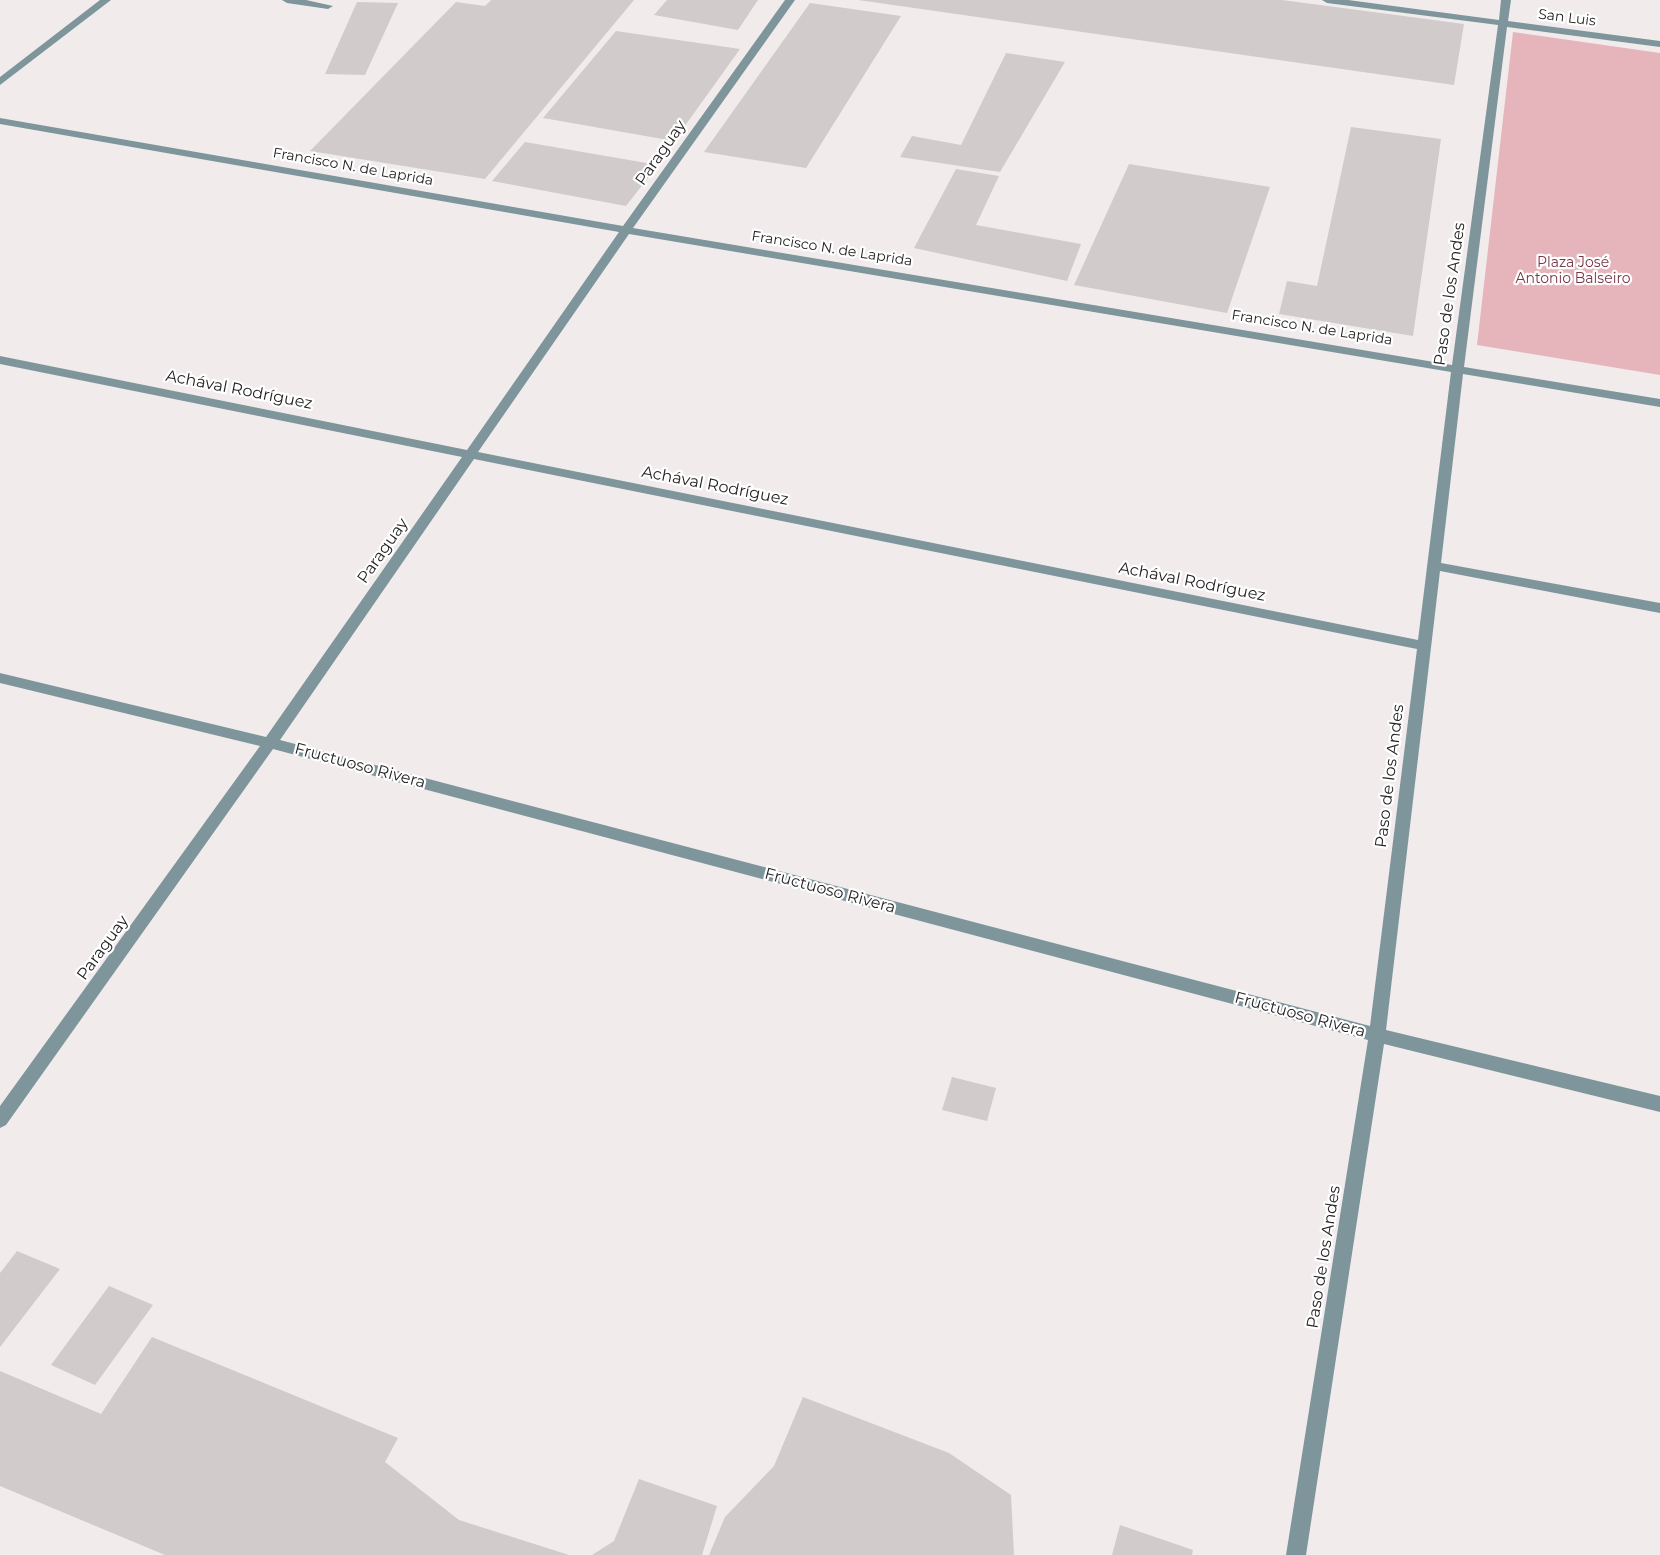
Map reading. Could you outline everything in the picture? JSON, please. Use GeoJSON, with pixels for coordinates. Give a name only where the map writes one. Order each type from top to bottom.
{"type":"FeatureCollection","features":[{"type":"Feature","properties":{"kind":"street"},"geometry":{"type":"LineString","coordinates":[[0,82],[106,0]]}},
{"type":"Feature","properties":{"kind":"street"},"geometry":{"type":"LineString","coordinates":[[287,0],[328,6]]}},
{"type":"Feature","properties":{"kind":"street","name":"Paraguay"},"geometry":{"type":"LineString","coordinates":[[0,1120],[270,742],[626,230],[790,0]]}},
{"type":"Feature","properties":{"kind":"street","name":"San Luis"},"geometry":{"type":"LineString","coordinates":[[1327,0],[1660,44]]}},
{"type":"Feature","properties":{"kind":"street","name":"Paso de los Andes"},"geometry":{"type":"LineString","coordinates":[[1296,1555],[1377,1035],[1458,368],[1506,0]]}},
{"type":"Feature","properties":{"kind":"street","name":"Francisco N. de Laprida"},"geometry":{"type":"LineString","coordinates":[[0,122],[626,230],[1660,403]]}},
{"type":"Feature","properties":{"kind":"street","name":"Achával Rodríguez"},"geometry":{"type":"LineString","coordinates":[[0,360],[1424,646]]}},
{"type":"Feature","properties":{"kind":"street"},"geometry":{"type":"LineString","coordinates":[[1435,566],[1660,608]]}},
{"type":"Feature","properties":{"kind":"street","name":"Fructuoso Rivera"},"geometry":{"type":"LineString","coordinates":[[0,678],[270,742],[1377,1035],[1660,1104]]}},
{"type":"Feature","properties":{"kind":"green space","name":"Plaza José Antonio Balseiro"},"geometry":{"type":"Polygon","coordinates":[[[1513,32],[1660,53],[1660,375],[1477,345],[1513,32]]]}},
{"type":"Feature","properties":{"kind":"building"},"geometry":{"type":"Polygon","coordinates":[[[491,0],[634,0],[485,179],[310,151],[456,2],[485,6],[491,0]]]}},
{"type":"Feature","properties":{"kind":"building"},"geometry":{"type":"Polygon","coordinates":[[[667,0],[758,0],[738,30],[654,15],[667,0]]]}},
{"type":"Feature","properties":{"kind":"building"},"geometry":{"type":"Polygon","coordinates":[[[858,0],[1282,0],[1464,24],[1454,85],[858,0]]]}},
{"type":"Feature","properties":{"kind":"building"},"geometry":{"type":"Polygon","coordinates":[[[357,2],[398,3],[365,75],[325,74],[357,2]]]}},
{"type":"Feature","properties":{"kind":"building"},"geometry":{"type":"Polygon","coordinates":[[[810,3],[901,16],[806,168],[704,152],[810,3]]]}},
{"type":"Feature","properties":{"kind":"building"},"geometry":{"type":"Polygon","coordinates":[[[616,31],[740,49],[674,141],[543,118],[616,31]]]}},
{"type":"Feature","properties":{"kind":"building"},"geometry":{"type":"Polygon","coordinates":[[[1006,53],[1065,62],[1000,172],[900,157],[912,136],[961,145],[1006,53]]]}},
{"type":"Feature","properties":{"kind":"building"},"geometry":{"type":"Polygon","coordinates":[[[1351,127],[1441,139],[1413,336],[1279,314],[1287,281],[1317,286],[1351,127]]]}},
{"type":"Feature","properties":{"kind":"building"},"geometry":{"type":"Polygon","coordinates":[[[525,142],[658,165],[626,206],[492,181],[525,142]]]}},
{"type":"Feature","properties":{"kind":"building"},"geometry":{"type":"Polygon","coordinates":[[[1129,164],[1270,187],[1227,313],[1074,285],[1129,164]]]}},
{"type":"Feature","properties":{"kind":"building"},"geometry":{"type":"Polygon","coordinates":[[[956,169],[999,176],[976,225],[1081,244],[1067,281],[914,248],[956,169]]]}},
{"type":"Feature","properties":{"kind":"building"},"geometry":{"type":"Polygon","coordinates":[[[952,1077],[996,1088],[987,1121],[942,1110],[952,1077]]]}},
{"type":"Feature","properties":{"kind":"building"},"geometry":{"type":"Polygon","coordinates":[[[17,1251],[60,1269],[0,1347],[0,1273],[17,1251]]]}},
{"type":"Feature","properties":{"kind":"building"},"geometry":{"type":"Polygon","coordinates":[[[109,1286],[153,1305],[95,1385],[51,1365],[109,1286]]]}},
{"type":"Feature","properties":{"kind":"building"},"geometry":{"type":"Polygon","coordinates":[[[152,1337],[398,1438],[385,1462],[459,1520],[569,1555],[165,1555],[0,1486],[0,1371],[101,1414],[152,1337]]]}},
{"type":"Feature","properties":{"kind":"building"},"geometry":{"type":"Polygon","coordinates":[[[803,1397],[949,1453],[1011,1495],[1014,1555],[709,1555],[725,1517],[774,1466],[803,1397]]]}},
{"type":"Feature","properties":{"kind":"building"},"geometry":{"type":"Polygon","coordinates":[[[639,1479],[717,1506],[702,1555],[592,1555],[614,1541],[639,1479]]]}},
{"type":"Feature","properties":{"kind":"building"},"geometry":{"type":"Polygon","coordinates":[[[1120,1525],[1193,1550],[1192,1555],[1112,1555],[1120,1525]]]}}]}
